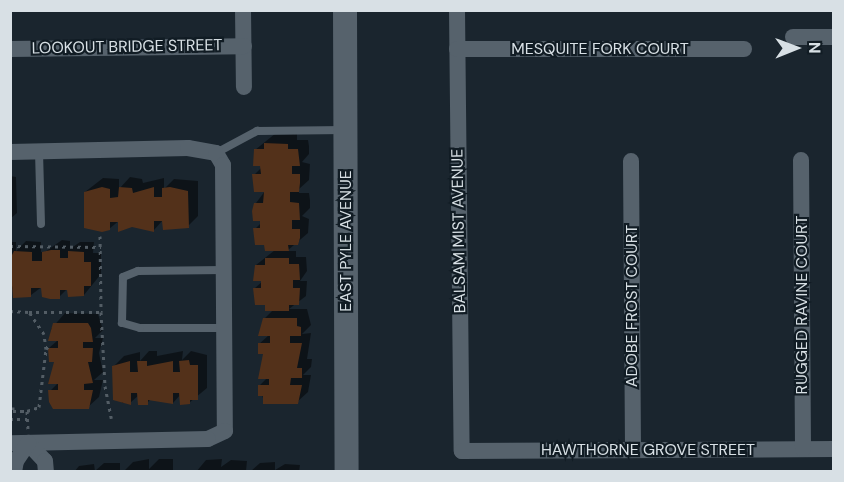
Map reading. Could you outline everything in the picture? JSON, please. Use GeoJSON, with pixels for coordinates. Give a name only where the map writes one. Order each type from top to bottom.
{"type":"FeatureCollection","features":[{"type":"Feature","properties":{"kind":"street"},"geometry":{"type":"LineString","coordinates":[[243,10],[244,87]]}},
{"type":"Feature","properties":{"kind":"street","name":"EAST PYLE AVENUE"},"geometry":{"type":"LineString","coordinates":[[345,10],[347,471]]}},
{"type":"Feature","properties":{"kind":"street","name":"BALSAM MIST AVENUE"},"geometry":{"type":"LineString","coordinates":[[457,10],[462,452]]}},
{"type":"Feature","properties":{"kind":"street"},"geometry":{"type":"LineString","coordinates":[[793,37],[834,37]]}},
{"type":"Feature","properties":{"kind":"street","name":"LOOKOUT BRIDGE STREET"},"geometry":{"type":"LineString","coordinates":[[10,49],[244,46]]}},
{"type":"Feature","properties":{"kind":"street","name":"MESQUITE FORK COURT"},"geometry":{"type":"LineString","coordinates":[[457,49],[744,49]]}},
{"type":"Feature","properties":{"kind":"street"},"geometry":{"type":"LineString","coordinates":[[10,152],[188,148],[216,153],[223,165],[225,431],[208,439],[10,443]]}},
{"type":"Feature","properties":{"kind":"street","name":"RUGGED RAVINE COURT"},"geometry":{"type":"LineString","coordinates":[[801,160],[803,449]]}},
{"type":"Feature","properties":{"kind":"street","name":"ADOBE FROST COURT"},"geometry":{"type":"LineString","coordinates":[[631,161],[633,450]]}},
{"type":"Feature","properties":{"kind":"street"},"geometry":{"type":"LineString","coordinates":[[15,471],[16,461],[28,442]]}},
{"type":"Feature","properties":{"kind":"street"},"geometry":{"type":"LineString","coordinates":[[28,442],[45,461],[46,471]]}},
{"type":"Feature","properties":{"kind":"street","name":"HAWTHORNE GROVE STREET"},"geometry":{"type":"LineString","coordinates":[[462,452],[834,449]]}},
{"type":"Feature","properties":{"kind":"lane"},"geometry":{"type":"LineString","coordinates":[[216,153],[257,131],[345,130]]}},
{"type":"Feature","properties":{"kind":"lane"},"geometry":{"type":"LineString","coordinates":[[39,152],[41,224]]}},
{"type":"Feature","properties":{"kind":"lane"},"geometry":{"type":"LineString","coordinates":[[224,270],[138,271],[123,277],[122,323],[140,328],[224,328]]}},
{"type":"Feature","properties":{"kind":"path"},"geometry":{"type":"LineString","coordinates":[[100,236],[105,386],[111,418]]}},
{"type":"Feature","properties":{"kind":"path"},"geometry":{"type":"LineString","coordinates":[[10,246],[101,247]]}},
{"type":"Feature","properties":{"kind":"path"},"geometry":{"type":"LineString","coordinates":[[10,311],[101,312]]}},
{"type":"Feature","properties":{"kind":"path"},"geometry":{"type":"LineString","coordinates":[[12,410],[27,411],[39,407],[46,349],[44,334],[29,312]]}},
{"type":"Feature","properties":{"kind":"path"},"geometry":{"type":"LineString","coordinates":[[46,349],[50,345]]}},
{"type":"Feature","properties":{"kind":"path"},"geometry":{"type":"LineString","coordinates":[[27,411],[28,442]]}},
{"type":"Feature","properties":{"kind":"path"},"geometry":{"type":"LineString","coordinates":[[10,419],[28,419]]}},
{"type":"Feature","properties":{"kind":"building"},"geometry":{"type":"Polygon","coordinates":[[[264,143],[288,144],[288,149],[298,149],[300,166],[292,166],[292,174],[300,174],[299,192],[290,192],[290,202],[299,203],[300,220],[292,220],[292,229],[300,229],[300,238],[298,245],[288,245],[289,251],[265,251],[264,245],[255,245],[253,228],[260,228],[260,221],[253,221],[252,211],[254,203],[263,203],[264,192],[254,192],[252,174],[261,174],[260,166],[253,166],[254,149],[264,149],[264,143]]]}},
{"type":"Feature","properties":{"kind":"building"},"geometry":{"type":"Polygon","coordinates":[[[102,187],[110,189],[110,198],[118,197],[119,187],[132,188],[133,193],[154,187],[154,197],[162,197],[162,188],[170,187],[188,191],[189,228],[163,230],[162,221],[154,221],[154,232],[132,227],[118,232],[118,222],[110,222],[110,230],[102,232],[84,228],[84,192],[102,187]]]}},
{"type":"Feature","properties":{"kind":"building"},"geometry":{"type":"Polygon","coordinates":[[[60,250],[60,258],[68,258],[68,251],[84,252],[84,262],[91,262],[91,286],[84,286],[84,296],[68,297],[67,290],[60,290],[60,299],[50,299],[42,297],[41,288],[31,288],[31,297],[13,298],[10,259],[14,251],[32,252],[32,261],[42,261],[42,252],[60,250]]]}},
{"type":"Feature","properties":{"kind":"building"},"geometry":{"type":"Polygon","coordinates":[[[265,258],[289,258],[289,264],[299,264],[300,280],[293,280],[293,288],[300,288],[299,305],[289,305],[289,311],[265,311],[265,305],[255,305],[253,288],[261,288],[261,281],[253,281],[255,265],[265,265],[265,258]]]}},
{"type":"Feature","properties":{"kind":"building"},"geometry":{"type":"Polygon","coordinates":[[[263,318],[297,318],[297,326],[301,327],[301,336],[290,336],[290,343],[302,343],[297,368],[302,368],[302,378],[291,378],[290,385],[302,385],[298,404],[263,404],[263,396],[258,396],[258,385],[269,385],[269,379],[258,379],[263,354],[258,354],[258,343],[270,343],[270,336],[258,336],[263,318]]]}},
{"type":"Feature","properties":{"kind":"building"},"geometry":{"type":"Polygon","coordinates":[[[53,323],[88,323],[91,328],[93,342],[83,342],[83,348],[93,348],[92,362],[88,362],[93,383],[84,384],[84,390],[93,390],[89,409],[53,409],[49,402],[48,390],[58,390],[58,384],[48,384],[54,362],[49,362],[48,348],[58,348],[58,341],[48,341],[53,323]]]}},
{"type":"Feature","properties":{"kind":"building"},"geometry":{"type":"Polygon","coordinates":[[[189,360],[190,365],[198,365],[198,400],[190,400],[190,404],[180,405],[179,393],[173,393],[173,404],[148,400],[148,405],[138,405],[137,393],[131,393],[131,405],[113,400],[112,366],[130,361],[130,372],[138,372],[137,361],[147,361],[147,366],[173,361],[173,372],[180,372],[179,361],[189,360]]]}}]}
